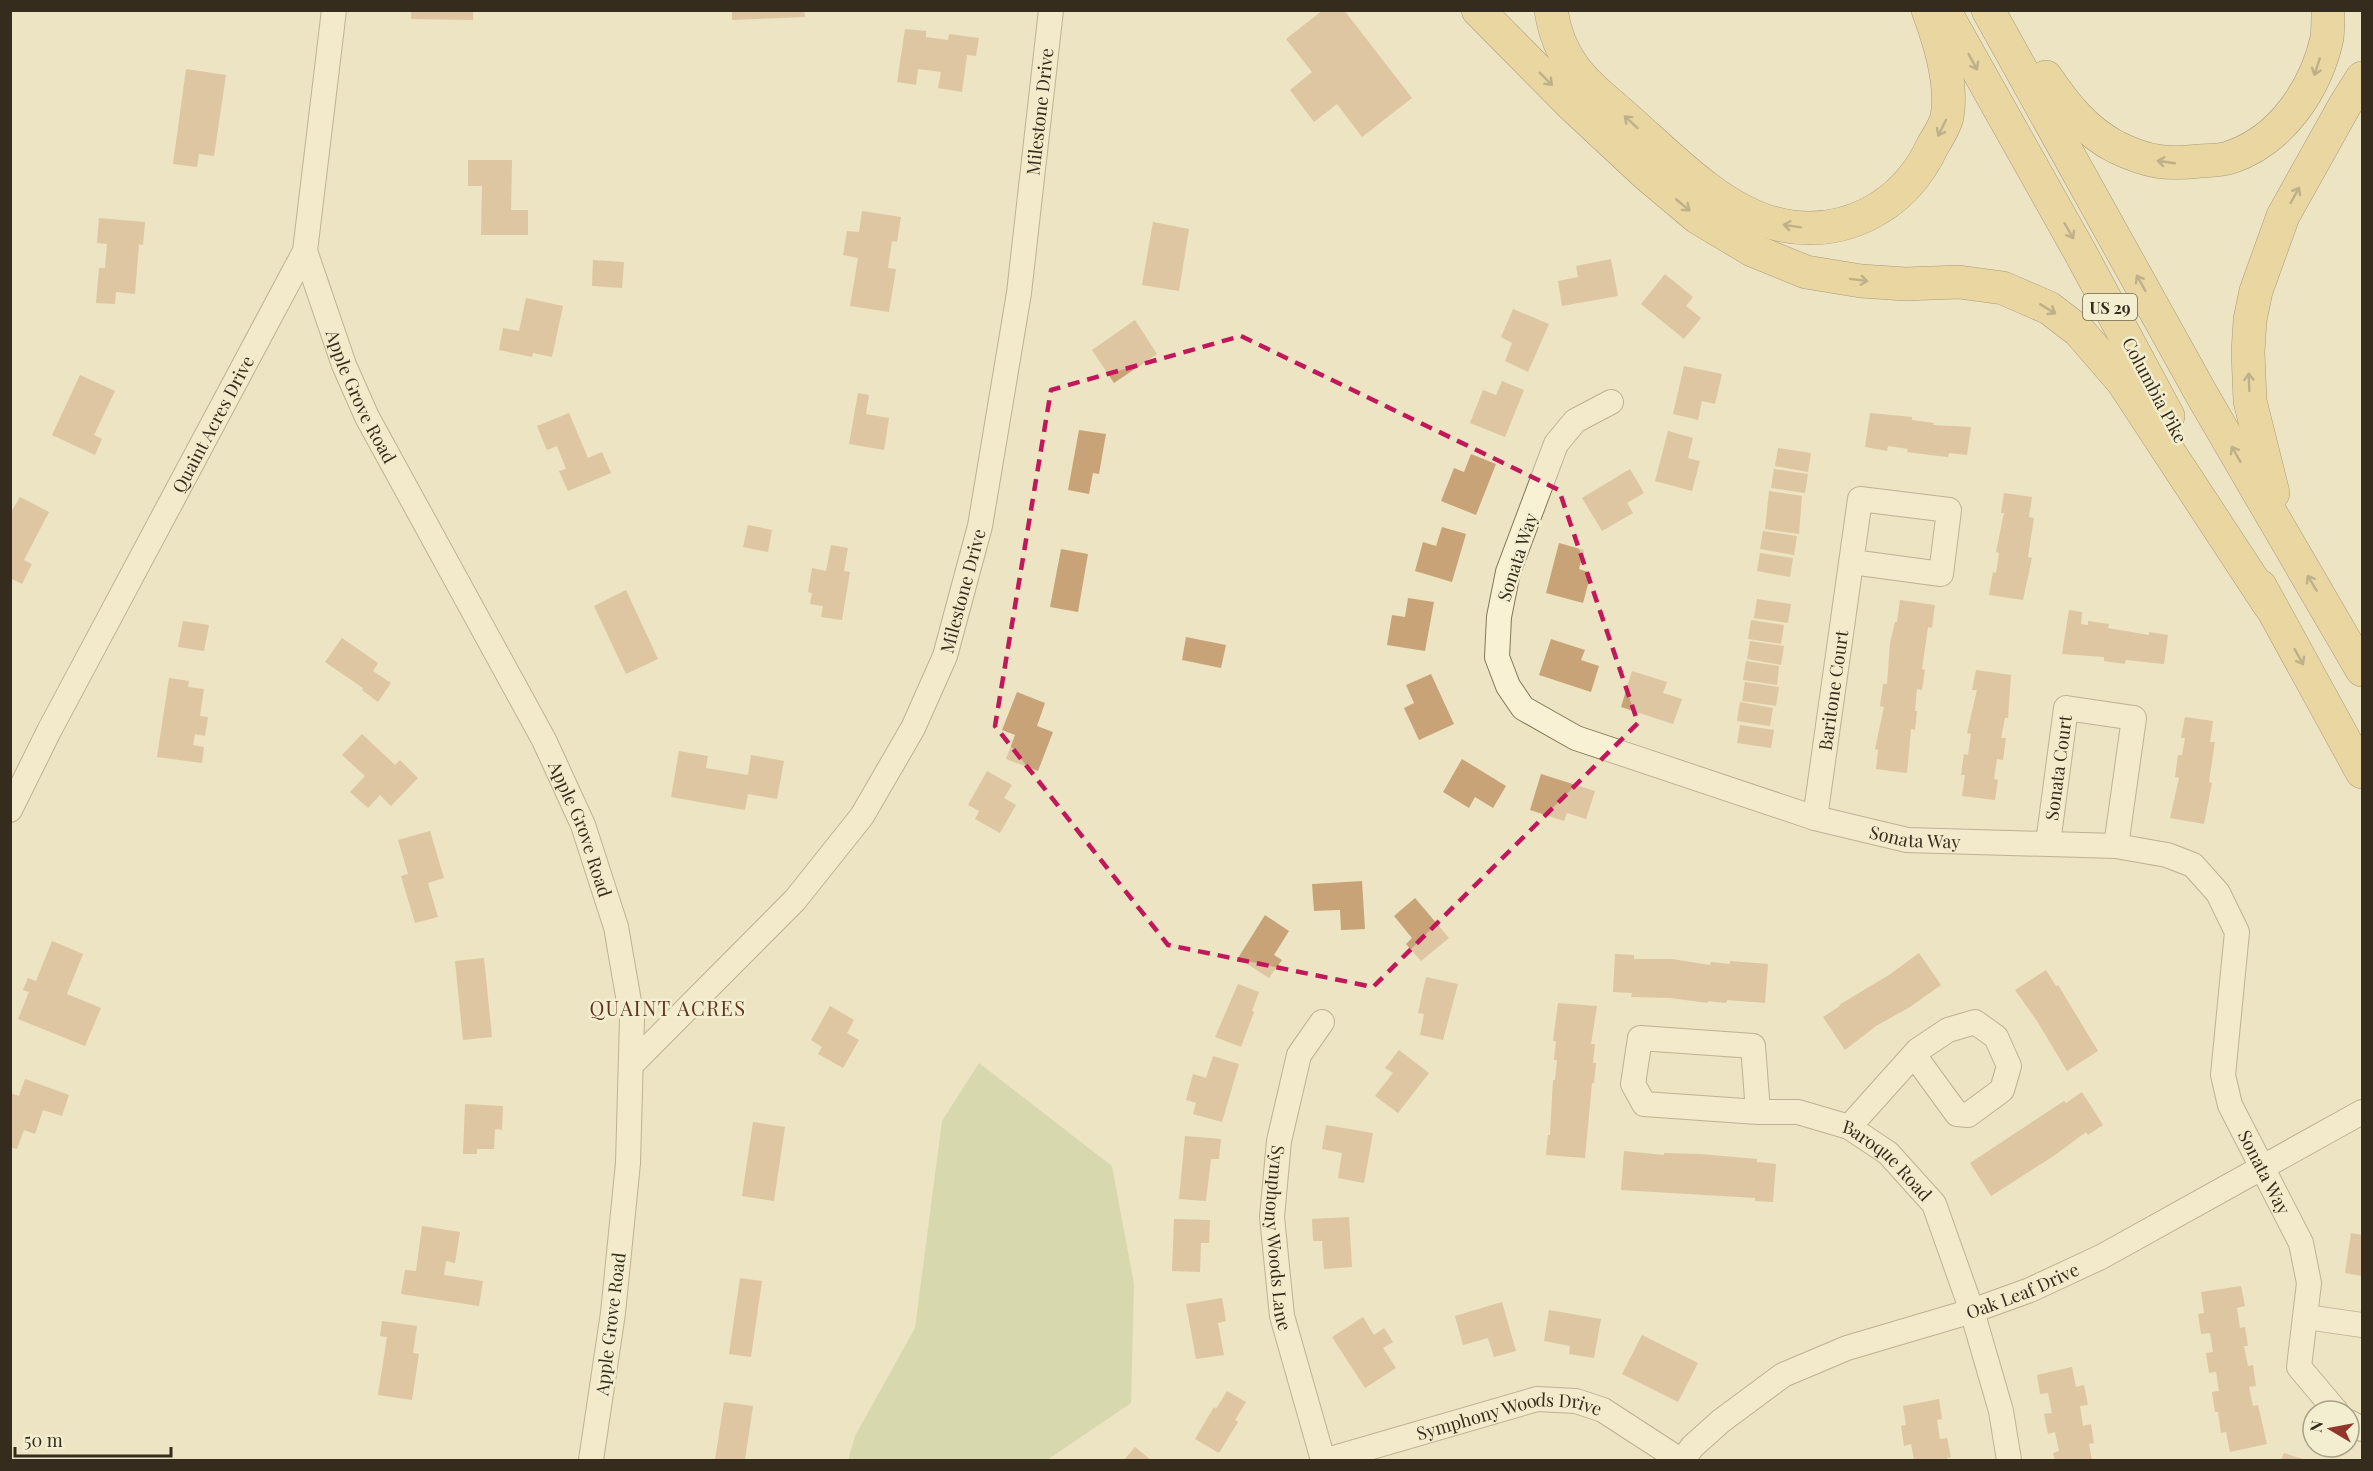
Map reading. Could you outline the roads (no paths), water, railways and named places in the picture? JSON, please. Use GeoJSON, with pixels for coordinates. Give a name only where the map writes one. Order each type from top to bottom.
{"type":"FeatureCollection","features":[{"type":"Feature","properties":{"kind":"highway"},"geometry":{"type":"LineString","coordinates":[[1478,10],[1497,24],[1572,105],[1654,181],[1697,218],[1752,250],[1806,272],[1861,281],[1905,284],[1959,282],[2003,288],[2049,308],[2079,330],[2123,382],[2270,606]]}},
{"type":"Feature","properties":{"kind":"highway"},"geometry":{"type":"LineString","coordinates":[[1551,10],[1555,34],[1574,71],[1658,146],[1708,188],[1742,211],[1772,223],[1801,228],[1829,227],[1863,218],[1889,202],[1912,181],[1930,152],[1947,117],[1947,79],[1928,10]]}},
{"type":"Feature","properties":{"kind":"highway","name":"Columbia Pike"},"geometry":{"type":"LineString","coordinates":[[1944,10],[2080,252],[2362,772]]}},
{"type":"Feature","properties":{"kind":"highway","name":"US 29"},"geometry":{"type":"LineString","coordinates":[[1988,10],[2286,541],[2362,670]]}},
{"type":"Feature","properties":{"kind":"highway"},"geometry":{"type":"LineString","coordinates":[[2000,10],[2068,110],[2090,129],[2124,150],[2143,158],[2171,165],[2230,158],[2258,144],[2280,127],[2312,84],[2327,36],[2328,10]]}},
{"type":"Feature","properties":{"kind":"highway"},"geometry":{"type":"LineString","coordinates":[[2286,541],[2260,449],[2250,401],[2250,320],[2265,264],[2283,216],[2362,78]]}},
{"type":"Feature","properties":{"kind":"street","name":"Quaint Acres Drive"},"geometry":{"type":"LineString","coordinates":[[10,810],[49,731],[305,251],[334,10]]}},
{"type":"Feature","properties":{"kind":"street","name":"Milestone Drive"},"geometry":{"type":"LineString","coordinates":[[631,1065],[795,900],[862,816],[913,728],[945,656],[980,526],[1017,305],[1051,10]]}},
{"type":"Feature","properties":{"kind":"street","name":"Apple Grove Road"},"geometry":{"type":"LineString","coordinates":[[305,251],[344,365],[367,417],[544,740],[583,825],[616,927],[632,1019],[627,1173],[613,1313],[591,1461]]}},
{"type":"Feature","properties":{"kind":"street","name":"Sonata Way"},"geometry":{"type":"LineString","coordinates":[[1611,402],[1575,421],[1556,444],[1508,573],[1499,617],[1497,657],[1508,686],[1523,708],[1576,738],[1815,818],[1906,840],[2116,846],[2167,855],[2193,865],[2218,893],[2237,932],[2223,1075],[2230,1105],[2301,1243],[2309,1283],[2299,1367],[2326,1399]]}},
{"type":"Feature","properties":{"kind":"street","name":"Baritone Court"},"geometry":{"type":"LineString","coordinates":[[1815,818],[1860,499],[1949,510],[1941,574],[1852,562]]}},
{"type":"Feature","properties":{"kind":"street","name":"Sonata Court"},"geometry":{"type":"LineString","coordinates":[[2048,843],[2066,708],[2134,718],[2116,846]]}},
{"type":"Feature","properties":{"kind":"street","name":"Symphony Woods Lane"},"geometry":{"type":"LineString","coordinates":[[1322,1022],[1299,1055],[1279,1141],[1272,1217],[1282,1316],[1325,1461]]}},
{"type":"Feature","properties":{"kind":"street","name":"Baroque Road"},"geometry":{"type":"LineString","coordinates":[[1758,1112],[1753,1046],[1640,1038],[1633,1083],[1644,1104],[1758,1112],[1798,1112],[1849,1127],[1888,1153],[1934,1204],[1972,1311],[2001,1411],[2009,1461]]}},
{"type":"Feature","properties":{"kind":"street"},"geometry":{"type":"LineString","coordinates":[[1849,1127],[1914,1055]]}},
{"type":"Feature","properties":{"kind":"street","name":"Oak Leaf Drive"},"geometry":{"type":"LineString","coordinates":[[1682,1461],[1692,1447],[1721,1420],[1783,1375],[1847,1348],[1972,1311],[2031,1290],[2101,1257],[2362,1112]]}},
{"type":"Feature","properties":{"kind":"street"},"geometry":{"type":"LineString","coordinates":[[2306,1317],[2362,1325]]}},
{"type":"Feature","properties":{"kind":"street","name":"Symphony Woods Drive"},"geometry":{"type":"LineString","coordinates":[[1325,1461],[1537,1399],[1576,1401],[1603,1410],[1682,1461]]}},
{"type":"Feature","properties":{"kind":"district","name":"QUAINT ACRES"},"geometry":{"type":"Point","coordinates":[668,1007]}}]}
